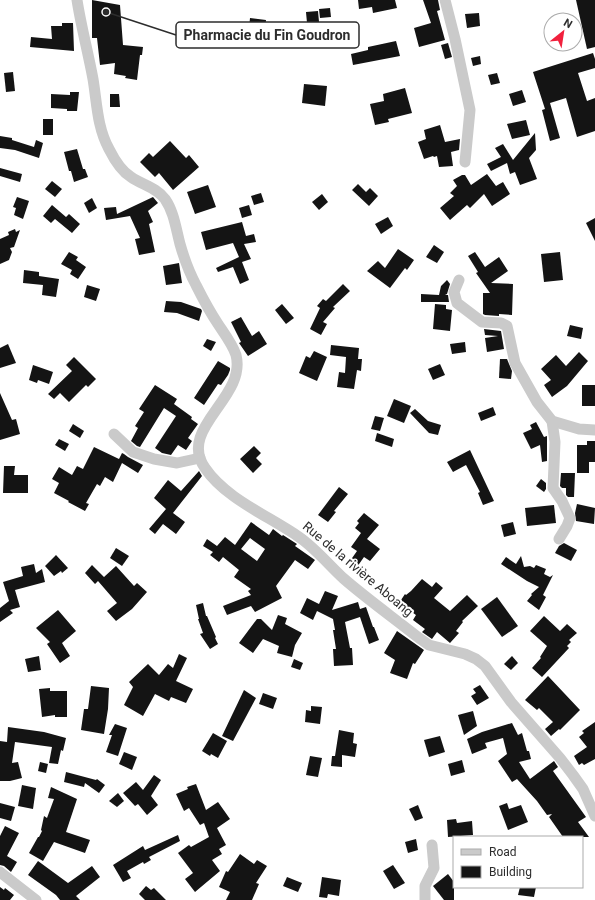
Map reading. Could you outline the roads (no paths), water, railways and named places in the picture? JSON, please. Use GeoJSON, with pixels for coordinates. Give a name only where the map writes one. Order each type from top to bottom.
{"type":"FeatureCollection","features":[{"type":"Feature","properties":{"kind":"street"},"geometry":{"type":"LineString","coordinates":[[77,0],[93,80],[99,124],[103,138],[124,172],[157,191],[170,207],[184,257],[196,285],[236,353],[237,373],[233,385],[208,422],[201,436],[198,447],[200,458],[177,463],[154,459],[133,452],[114,434]]}},
{"type":"Feature","properties":{"kind":"street"},"geometry":{"type":"LineString","coordinates":[[445,0],[456,39],[470,110],[465,162]]}},
{"type":"Feature","properties":{"kind":"street"},"geometry":{"type":"LineString","coordinates":[[459,280],[454,292],[456,303],[482,322],[501,323],[507,326],[515,363],[537,402],[552,421],[555,442],[553,488],[562,501],[570,518],[567,526],[559,538]]}},
{"type":"Feature","properties":{"kind":"street"},"geometry":{"type":"LineString","coordinates":[[552,421],[579,429],[595,430]]}},
{"type":"Feature","properties":{"kind":"street","name":"Rue de la rivière Aboang"},"geometry":{"type":"LineString","coordinates":[[200,458],[204,467],[218,483],[257,512],[300,537],[345,579],[419,638],[429,645],[440,649],[465,654],[476,659],[485,666],[511,702],[573,775],[583,790],[595,816]]}},
{"type":"Feature","properties":{"kind":"street"},"geometry":{"type":"LineString","coordinates":[[425,900],[425,886],[434,868],[432,845]]}},
{"type":"Feature","properties":{"kind":"street"},"geometry":{"type":"LineString","coordinates":[[0,872],[36,900]]}},
{"type":"Feature","properties":{"kind":"place","name":"Pharmacie du Fin Goudron"},"geometry":{"type":"Point","coordinates":[106,12]}}]}
